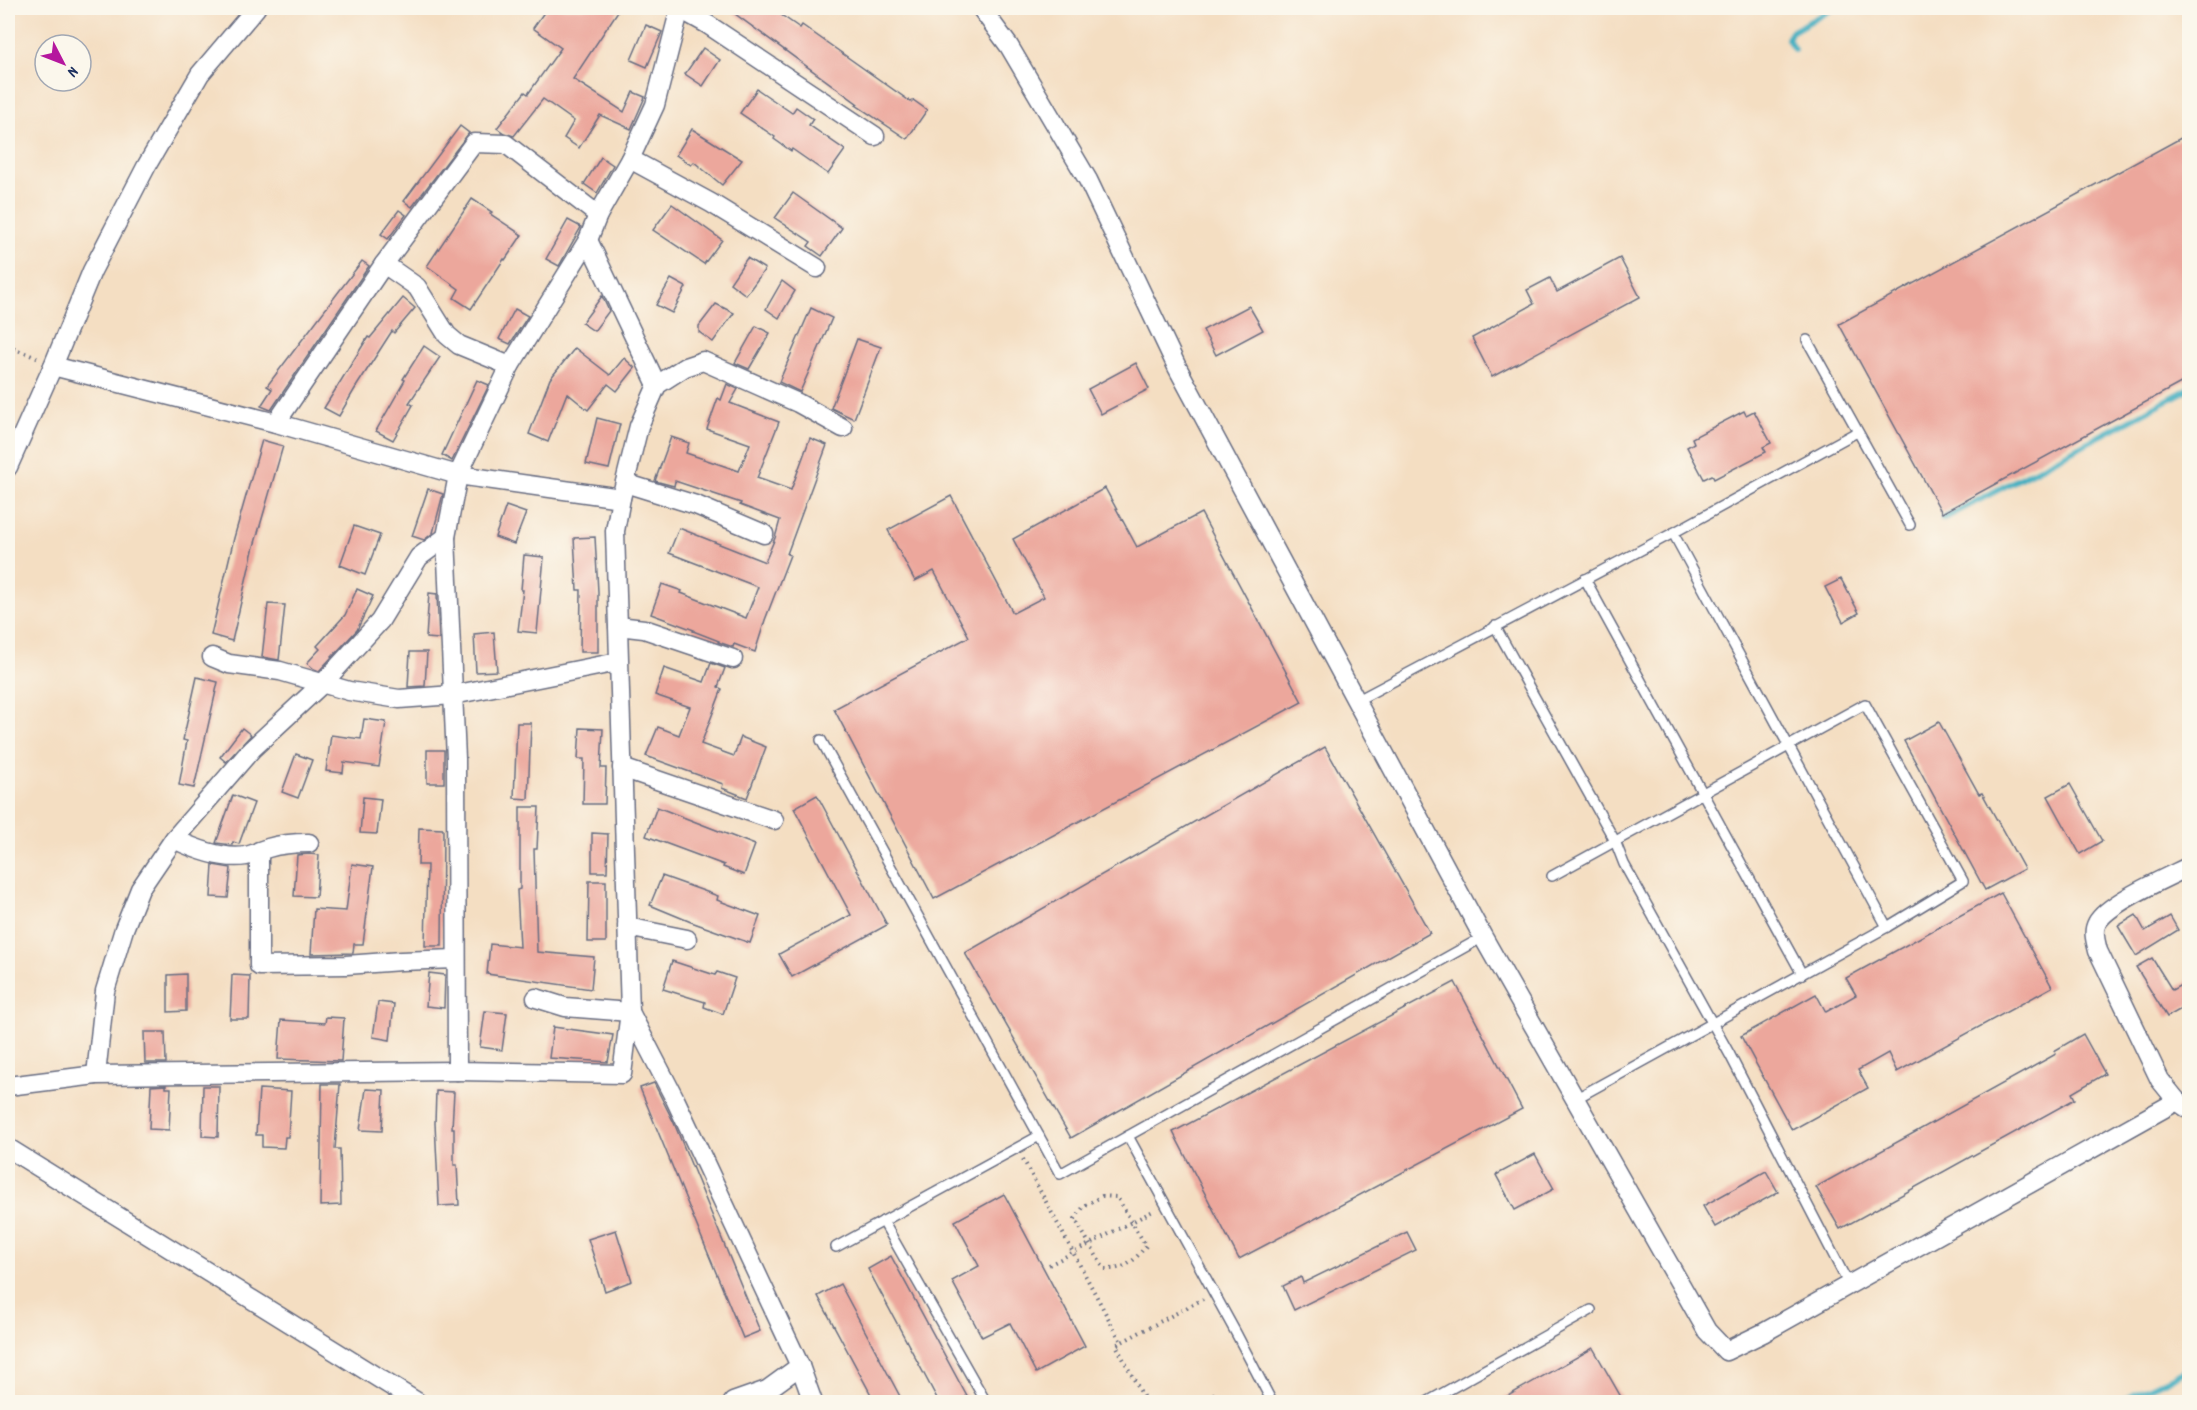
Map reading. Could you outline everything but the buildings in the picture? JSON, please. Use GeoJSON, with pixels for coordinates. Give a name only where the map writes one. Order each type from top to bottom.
{"type":"FeatureCollection","features":[{"type":"Feature","properties":{"kind":"street"},"geometry":{"type":"LineString","coordinates":[[8,467],[92,271],[147,165],[200,74],[256,8]]}},
{"type":"Feature","properties":{"kind":"street"},"geometry":{"type":"LineString","coordinates":[[457,1071],[456,759],[446,537],[458,475],[510,366],[588,240],[598,215],[630,159],[655,105],[680,8],[875,136]]}},
{"type":"Feature","properties":{"kind":"street"},"geometry":{"type":"LineString","coordinates":[[981,8],[1009,46],[1088,180],[1177,367],[1483,937],[1707,1331],[1726,1351],[2183,1106],[2160,1080],[2098,951],[2094,935],[2096,924],[2105,912],[2190,866]]}},
{"type":"Feature","properties":{"kind":"street"},"geometry":{"type":"LineString","coordinates":[[276,423],[384,264],[474,143],[506,144],[598,215]]}},
{"type":"Feature","properties":{"kind":"street"},"geometry":{"type":"LineString","coordinates":[[630,159],[711,203],[817,268]]}},
{"type":"Feature","properties":{"kind":"street"},"geometry":{"type":"LineString","coordinates":[[588,240],[657,385]]}},
{"type":"Feature","properties":{"kind":"street"},"geometry":{"type":"LineString","coordinates":[[384,264],[417,287],[447,335],[459,345],[510,366]]}},
{"type":"Feature","properties":{"kind":"street"},"geometry":{"type":"LineString","coordinates":[[8,1086],[96,1075],[457,1071],[622,1074],[630,1012],[615,531],[639,426],[657,385],[685,367],[703,361],[798,402],[843,428]]}},
{"type":"Feature","properties":{"kind":"street"},"geometry":{"type":"LineString","coordinates":[[53,366],[276,423],[458,475],[623,490],[696,505],[764,534]]}},
{"type":"Feature","properties":{"kind":"street"},"geometry":{"type":"LineString","coordinates":[[96,1075],[105,991],[124,929],[140,889],[174,839],[252,749],[324,683],[380,621],[419,557],[446,537]]}},
{"type":"Feature","properties":{"kind":"street"},"geometry":{"type":"LineString","coordinates":[[618,626],[644,629],[733,659]]}},
{"type":"Feature","properties":{"kind":"street"},"geometry":{"type":"LineString","coordinates":[[212,657],[229,664],[280,671],[349,690],[399,699],[453,695],[618,662]]}},
{"type":"Feature","properties":{"kind":"street"},"geometry":{"type":"LineString","coordinates":[[622,768],[774,820]]}},
{"type":"Feature","properties":{"kind":"street"},"geometry":{"type":"LineString","coordinates":[[174,839],[194,848],[221,855],[246,856],[285,844],[309,843]]}},
{"type":"Feature","properties":{"kind":"street"},"geometry":{"type":"LineString","coordinates":[[259,851],[259,966],[346,965],[456,959]]}},
{"type":"Feature","properties":{"kind":"street"},"geometry":{"type":"LineString","coordinates":[[627,927],[687,939]]}},
{"type":"Feature","properties":{"kind":"street"},"geometry":{"type":"LineString","coordinates":[[536,998],[565,1006],[630,1012]]}},
{"type":"Feature","properties":{"kind":"street"},"geometry":{"type":"LineString","coordinates":[[630,1012],[675,1099],[800,1366],[813,1402]]}},
{"type":"Feature","properties":{"kind":"street"},"geometry":{"type":"LineString","coordinates":[[8,1148],[417,1402]]}},
{"type":"Feature","properties":{"kind":"street"},"geometry":{"type":"LineString","coordinates":[[733,1402],[767,1390],[800,1366]]}},
{"type":"Feature","properties":{"kind":"lane"},"geometry":{"type":"LineString","coordinates":[[1807,340],[1910,525]]}},
{"type":"Feature","properties":{"kind":"lane"},"geometry":{"type":"LineString","coordinates":[[1356,701],[1673,533],[1857,432]]}},
{"type":"Feature","properties":{"kind":"lane"},"geometry":{"type":"LineString","coordinates":[[1673,533],[1887,927]]}},
{"type":"Feature","properties":{"kind":"lane"},"geometry":{"type":"LineString","coordinates":[[1585,579],[1802,974]]}},
{"type":"Feature","properties":{"kind":"lane"},"geometry":{"type":"LineString","coordinates":[[1495,626],[1615,841],[1624,864],[1730,1055],[1849,1285]]}},
{"type":"Feature","properties":{"kind":"lane"},"geometry":{"type":"LineString","coordinates":[[1552,876],[1865,704],[1963,881],[1887,927],[1575,1099]]}},
{"type":"Feature","properties":{"kind":"lane"},"geometry":{"type":"LineString","coordinates":[[821,740],[1060,1174],[1483,937]]}},
{"type":"Feature","properties":{"kind":"lane"},"geometry":{"type":"LineString","coordinates":[[836,1247],[1039,1136]]}},
{"type":"Feature","properties":{"kind":"lane"},"geometry":{"type":"LineString","coordinates":[[1128,1136],[1272,1402]]}},
{"type":"Feature","properties":{"kind":"lane"},"geometry":{"type":"LineString","coordinates":[[883,1221],[986,1402]]}},
{"type":"Feature","properties":{"kind":"lane"},"geometry":{"type":"LineString","coordinates":[[1427,1402],[1591,1310]]}},
{"type":"Feature","properties":{"kind":"path"},"geometry":{"type":"LineString","coordinates":[[8,346],[53,366]]}},
{"type":"Feature","properties":{"kind":"path"},"geometry":{"type":"LineString","coordinates":[[1017,1148],[1121,1342]]}},
{"type":"Feature","properties":{"kind":"path"},"geometry":{"type":"LineString","coordinates":[[1102,1196],[1117,1197],[1132,1222],[1146,1246],[1135,1259],[1118,1270],[1104,1269],[1075,1219],[1084,1206],[1102,1196]]}},
{"type":"Feature","properties":{"kind":"path"},"geometry":{"type":"LineString","coordinates":[[1049,1265],[1166,1204]]}},
{"type":"Feature","properties":{"kind":"path"},"geometry":{"type":"LineString","coordinates":[[1146,1402],[1116,1345],[1214,1293]]}},
{"type":"Feature","properties":{"kind":"path"},"geometry":{"type":"LineString","coordinates":[[1197,1402],[1216,1393]]}},
{"type":"Feature","properties":{"kind":"waterway"},"geometry":{"type":"LineString","coordinates":[[1794,49],[1788,39],[1791,32],[1834,8]]}},
{"type":"Feature","properties":{"kind":"waterway"},"geometry":{"type":"LineString","coordinates":[[1943,519],[2190,388]]}},
{"type":"Feature","properties":{"kind":"waterway"},"geometry":{"type":"LineString","coordinates":[[2119,1402],[2190,1369]]}}]}
